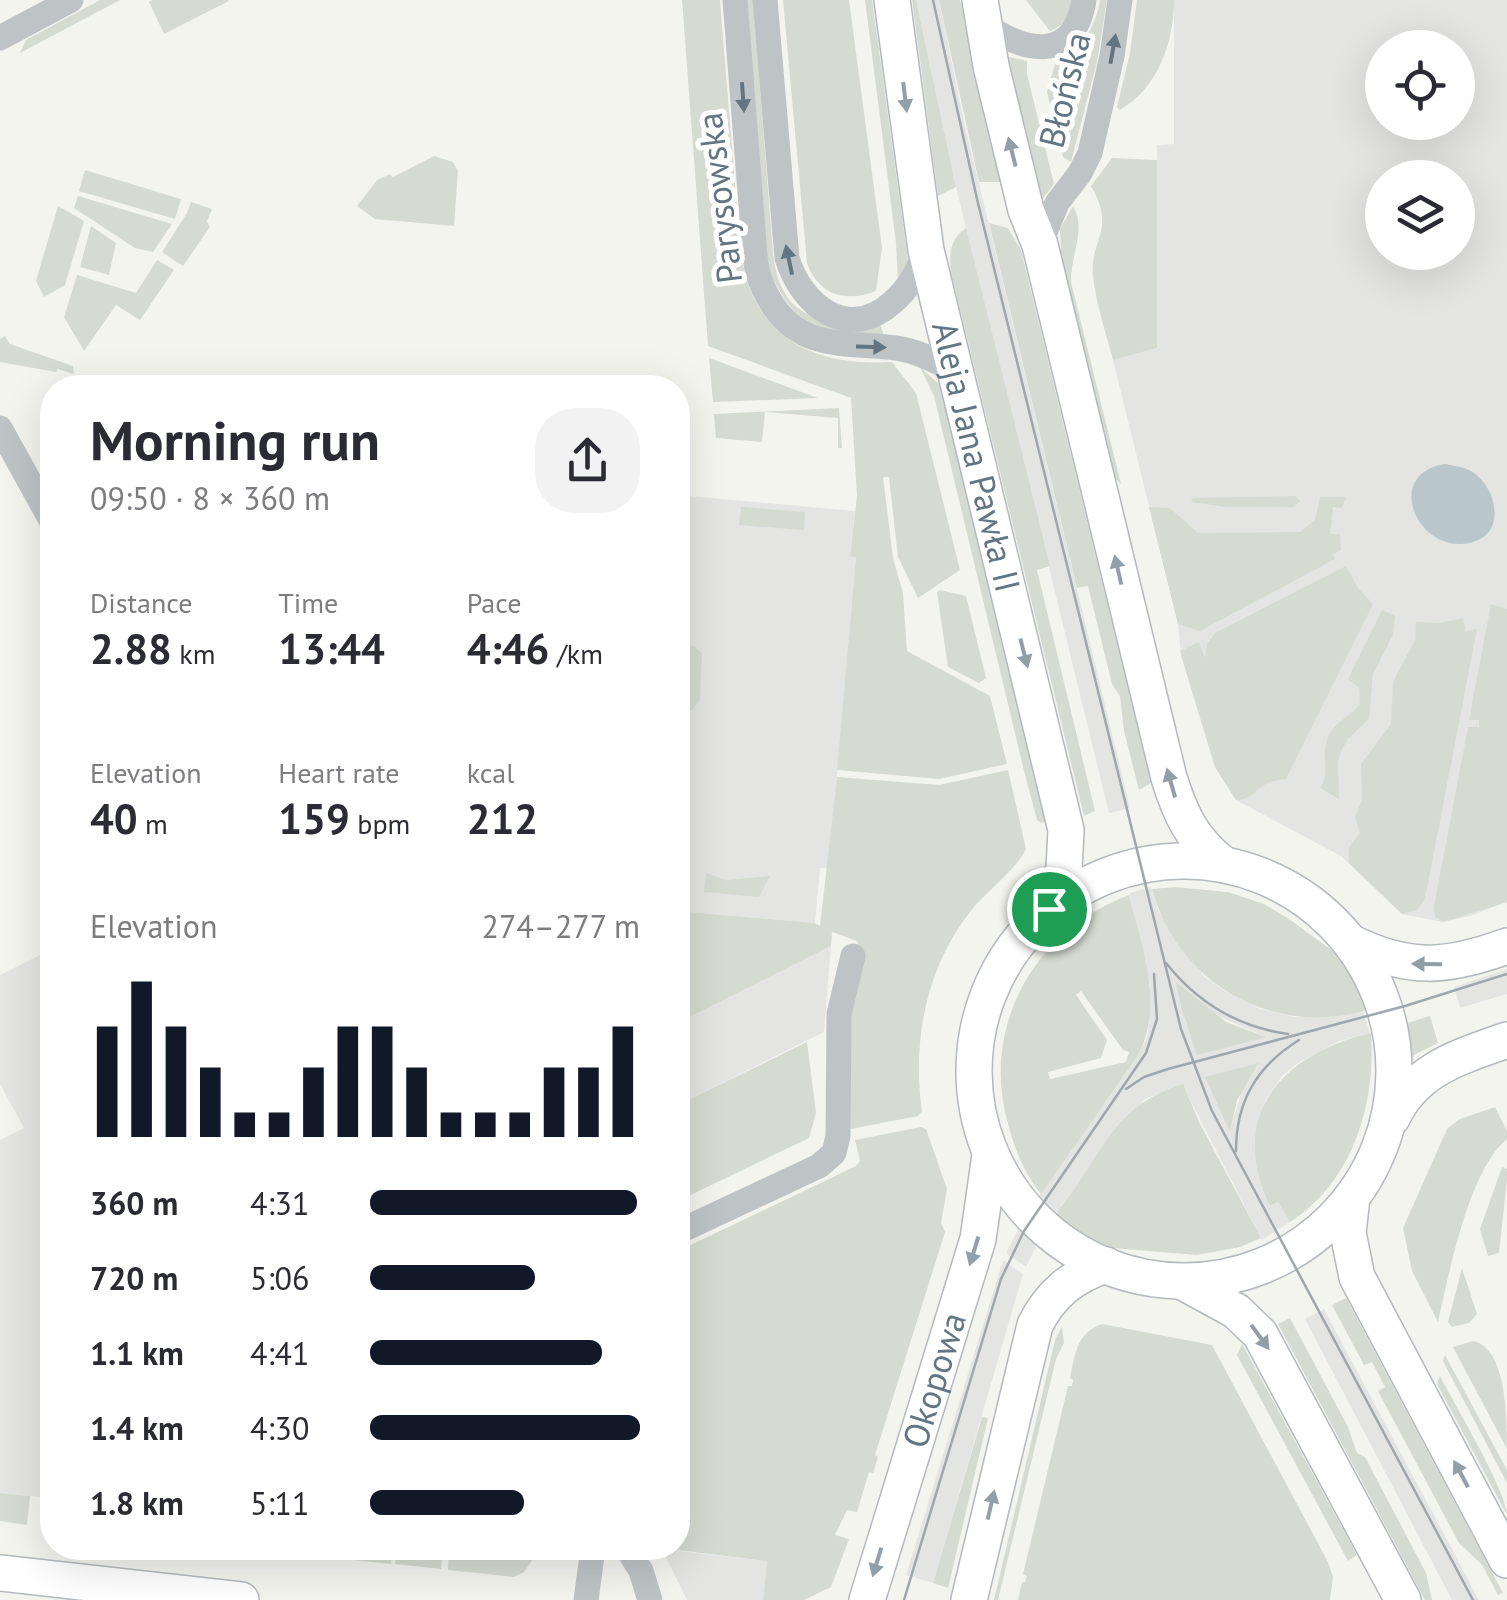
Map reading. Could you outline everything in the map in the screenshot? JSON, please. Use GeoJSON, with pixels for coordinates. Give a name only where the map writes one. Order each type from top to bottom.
{"type":"FeatureCollection","features":[{"type":"Feature","properties":{"kind":"main road","name":"Aleja Jana Pawła II"},"geometry":{"type":"LineString","coordinates":[[892,0],[926,250],[1066,830],[1064,869],[1049,909]]}},
{"type":"Feature","properties":{"kind":"main road"},"geometry":{"type":"LineString","coordinates":[[983,12],[991,66],[1021,192],[1040,246],[1174,793],[1190,831],[1222,864]]}},
{"type":"Feature","properties":{"kind":"main road"},"geometry":{"type":"LineString","coordinates":[[1391,1119],[1392,1066],[1385,1012],[1370,968],[1326,916],[1301,896],[1258,874],[1222,864],[1192,860],[1140,865],[1095,880],[1049,909],[1001,966],[978,1022],[974,1097],[990,1156],[1020,1198],[1056,1240],[1080,1256],[1144,1277],[1182,1282],[1222,1279],[1279,1260],[1317,1235],[1352,1197],[1408,1092],[1435,1068],[1507,1040]]}},
{"type":"Feature","properties":{"kind":"main road"},"geometry":{"type":"LineString","coordinates":[[1349,942],[1388,958],[1423,965],[1458,962],[1507,946]]}},
{"type":"Feature","properties":{"kind":"main road","name":"Okopowa"},"geometry":{"type":"LineString","coordinates":[[867,1600],[978,1239],[990,1156]]}},
{"type":"Feature","properties":{"kind":"main road"},"geometry":{"type":"LineString","coordinates":[[1352,1197],[1348,1233],[1357,1276],[1507,1560]]}},
{"type":"Feature","properties":{"kind":"main road"},"geometry":{"type":"LineString","coordinates":[[969,1600],[1035,1325],[1049,1302],[1073,1278],[1106,1265]]}},
{"type":"Feature","properties":{"kind":"main road"},"geometry":{"type":"LineString","coordinates":[[1182,1282],[1236,1311],[1260,1334],[1394,1594]]}},
{"type":"Feature","properties":{"kind":"main road"},"geometry":{"type":"LineString","coordinates":[[0,1573],[240,1600]]}},
{"type":"Feature","properties":{"kind":"street"},"geometry":{"type":"LineString","coordinates":[[0,38],[71,0]]}},
{"type":"Feature","properties":{"kind":"street","name":"Parysowska"},"geometry":{"type":"LineString","coordinates":[[735,0],[755,256],[762,290],[782,318],[818,342],[911,351],[955,371]]}},
{"type":"Feature","properties":{"kind":"street","name":"Parysowska"},"geometry":{"type":"LineString","coordinates":[[765,0],[787,258],[802,292],[811,304],[838,317],[874,314],[901,295],[915,276],[926,250]]}},
{"type":"Feature","properties":{"kind":"street","name":"Błońska"},"geometry":{"type":"LineString","coordinates":[[983,12],[1007,40],[1024,46],[1051,46],[1073,30],[1084,0]]}},
{"type":"Feature","properties":{"kind":"street","name":"Błońska"},"geometry":{"type":"LineString","coordinates":[[1040,246],[1058,203],[1090,152],[1120,0]]}},
{"type":"Feature","properties":{"kind":"street"},"geometry":{"type":"LineString","coordinates":[[0,428],[40,500]]}},
{"type":"Feature","properties":{"kind":"street"},"geometry":{"type":"LineString","coordinates":[[690,1226],[819,1166],[834,1153],[838,1136],[839,1014],[853,956]]}},
{"type":"Feature","properties":{"kind":"street"},"geometry":{"type":"LineString","coordinates":[[586,1600],[591,1560]]}},
{"type":"Feature","properties":{"kind":"street"},"geometry":{"type":"LineString","coordinates":[[634,1560],[650,1600]]}},
{"type":"Feature","properties":{"kind":"shaded area"},"geometry":{"type":"Polygon","coordinates":[[[100,0],[120,0],[20,53],[26,40],[100,0]]]}},
{"type":"Feature","properties":{"kind":"shaded area"},"geometry":{"type":"Polygon","coordinates":[[[682,0],[720,0],[740,247],[756,302],[770,323],[788,339],[834,358],[892,362],[916,393],[960,570],[918,598],[898,557],[889,477],[883,477],[893,558],[903,593],[907,651],[990,696],[1007,764],[939,779],[837,770],[856,557],[850,556],[857,496],[851,398],[708,346],[682,0]]]}},
{"type":"Feature","properties":{"kind":"shaded area"},"geometry":{"type":"Polygon","coordinates":[[[746,0],[753,0],[773,253],[785,294],[795,306],[823,319],[880,324],[884,336],[842,333],[811,323],[787,302],[767,265],[746,0]]]}},
{"type":"Feature","properties":{"kind":"shaded area"},"geometry":{"type":"Polygon","coordinates":[[[783,0],[849,0],[882,248],[876,291],[865,295],[834,294],[818,283],[807,263],[783,0]]]}},
{"type":"Feature","properties":{"kind":"shaded area"},"geometry":{"type":"Polygon","coordinates":[[[865,0],[872,0],[908,260],[898,282],[896,243],[865,0]]]}},
{"type":"Feature","properties":{"kind":"shaded area"},"geometry":{"type":"Polygon","coordinates":[[[912,0],[916,0],[956,187],[938,196],[912,0]]]}},
{"type":"Feature","properties":{"kind":"shaded area"},"geometry":{"type":"Polygon","coordinates":[[[916,0],[939,0],[964,122],[1130,808],[1115,812],[1109,813],[1108,809],[956,187],[916,0]]]}},
{"type":"Feature","properties":{"kind":"shaded area"},"geometry":{"type":"Polygon","coordinates":[[[939,0],[960,0],[1003,176],[1000,182],[979,182],[939,0]]]}},
{"type":"Feature","properties":{"kind":"shaded area"},"geometry":{"type":"Polygon","coordinates":[[[1026,0],[1075,0],[1063,23],[1050,31],[1026,0]]]}},
{"type":"Feature","properties":{"kind":"shaded area"},"geometry":{"type":"Polygon","coordinates":[[[1100,0],[1107,0],[1097,62],[1071,162],[1063,157],[1047,92],[1057,57],[1087,35],[1100,0]]]}},
{"type":"Feature","properties":{"kind":"shaded area"},"geometry":{"type":"Polygon","coordinates":[[[1137,0],[1174,0],[1171,32],[1154,77],[1120,110],[1117,107],[1137,0]]]}},
{"type":"Feature","properties":{"kind":"shaded area"},"geometry":{"type":"Polygon","coordinates":[[[1174,0],[1507,0],[1507,902],[1443,922],[1402,914],[1341,856],[1236,800],[1215,767],[1181,656],[1178,624],[1113,360],[1157,348],[1157,145],[1174,144],[1174,0]]]}},
{"type":"Feature","properties":{"kind":"shaded area"},"geometry":{"type":"Polygon","coordinates":[[[229,1],[164,34],[149,2],[229,1]]]}},
{"type":"Feature","properties":{"kind":"shaded area"},"geometry":{"type":"Polygon","coordinates":[[[1005,56],[1027,61],[1054,184],[1041,201],[1005,56]]]}},
{"type":"Feature","properties":{"kind":"shaded area"},"geometry":{"type":"Polygon","coordinates":[[[434,156],[453,162],[458,171],[454,226],[375,219],[357,206],[377,180],[390,174],[393,177],[434,156]]]}},
{"type":"Feature","properties":{"kind":"shaded area"},"geometry":{"type":"Polygon","coordinates":[[[1112,158],[1157,160],[1157,348],[1113,360],[1093,276],[1102,214],[1091,186],[1112,158]]]}},
{"type":"Feature","properties":{"kind":"shaded area"},"geometry":{"type":"Polygon","coordinates":[[[85,170],[181,199],[175,219],[79,191],[85,170]]]}},
{"type":"Feature","properties":{"kind":"shaded area"},"geometry":{"type":"Polygon","coordinates":[[[78,196],[172,224],[153,252],[135,248],[74,208],[78,196]]]}},
{"type":"Feature","properties":{"kind":"shaded area"},"geometry":{"type":"Polygon","coordinates":[[[191,202],[212,209],[207,221],[210,227],[183,266],[162,252],[191,202]]]}},
{"type":"Feature","properties":{"kind":"shaded area"},"geometry":{"type":"Polygon","coordinates":[[[58,206],[84,221],[65,285],[44,297],[36,281],[58,206]]]}},
{"type":"Feature","properties":{"kind":"shaded area"},"geometry":{"type":"Polygon","coordinates":[[[1073,206],[1078,233],[1071,282],[1121,484],[1114,477],[1059,250],[1060,229],[1073,206]]]}},
{"type":"Feature","properties":{"kind":"shaded area"},"geometry":{"type":"Polygon","coordinates":[[[989,223],[1008,228],[1021,250],[1151,783],[1139,790],[1124,731],[1120,696],[1112,684],[1088,586],[1077,588],[989,223]]]}},
{"type":"Feature","properties":{"kind":"shaded area"},"geometry":{"type":"Polygon","coordinates":[[[91,226],[116,243],[109,275],[80,267],[91,226]]]}},
{"type":"Feature","properties":{"kind":"shaded area"},"geometry":{"type":"Polygon","coordinates":[[[966,228],[1050,566],[1037,570],[1095,811],[1084,816],[951,272],[952,247],[966,228]]]}},
{"type":"Feature","properties":{"kind":"shaded area"},"geometry":{"type":"Polygon","coordinates":[[[157,260],[174,270],[140,320],[116,305],[84,351],[64,317],[77,275],[136,293],[157,260]]]}},
{"type":"Feature","properties":{"kind":"shaded area"},"geometry":{"type":"Polygon","coordinates":[[[5,336],[10,344],[73,366],[74,374],[0,362],[0,339],[5,336]]]}},
{"type":"Feature","properties":{"kind":"shaded area"},"geometry":{"type":"Polygon","coordinates":[[[709,358],[818,398],[713,402],[709,358]]]}},
{"type":"Feature","properties":{"kind":"shaded area"},"geometry":{"type":"Polygon","coordinates":[[[920,367],[940,385],[1045,822],[1037,820],[934,396],[920,367]]]}},
{"type":"Feature","properties":{"kind":"shaded area"},"geometry":{"type":"Polygon","coordinates":[[[839,408],[842,448],[838,448],[838,418],[765,412],[762,442],[716,438],[714,414],[839,408]]]}},
{"type":"Feature","properties":{"kind":"shaded area"},"geometry":{"type":"Polygon","coordinates":[[[1445,464],[1474,473],[1492,499],[1494,520],[1490,530],[1473,542],[1454,544],[1437,538],[1415,513],[1411,497],[1415,483],[1426,471],[1445,464]]]}},
{"type":"Feature","properties":{"kind":"shaded area"},"geometry":{"type":"Polygon","coordinates":[[[690,496],[855,511],[850,555],[856,557],[829,868],[820,868],[815,923],[690,912],[690,496]]]}},
{"type":"Feature","properties":{"kind":"shaded area"},"geometry":{"type":"Polygon","coordinates":[[[1296,496],[1300,501],[1294,507],[1225,507],[1191,502],[1193,498],[1296,496]]]}},
{"type":"Feature","properties":{"kind":"shaded area"},"geometry":{"type":"Polygon","coordinates":[[[1320,497],[1346,497],[1342,508],[1333,507],[1330,534],[1340,534],[1341,550],[1333,554],[1335,559],[1200,631],[1178,624],[1149,507],[1170,508],[1198,533],[1300,532],[1315,520],[1320,497]]]}},
{"type":"Feature","properties":{"kind":"shaded area"},"geometry":{"type":"Polygon","coordinates":[[[741,507],[805,512],[804,530],[739,525],[741,507]]]}},
{"type":"Feature","properties":{"kind":"shaded area"},"geometry":{"type":"Polygon","coordinates":[[[1346,566],[1373,604],[1286,779],[1268,783],[1249,797],[1236,800],[1215,767],[1180,651],[1199,642],[1205,658],[1207,644],[1215,633],[1346,566]]]}},
{"type":"Feature","properties":{"kind":"shaded area"},"geometry":{"type":"Polygon","coordinates":[[[937,592],[966,596],[986,678],[979,683],[948,667],[937,592]]]}},
{"type":"Feature","properties":{"kind":"shaded area"},"geometry":{"type":"Polygon","coordinates":[[[1491,604],[1507,609],[1507,902],[1443,922],[1435,917],[1434,907],[1468,727],[1479,727],[1479,720],[1469,720],[1491,604]]]}},
{"type":"Feature","properties":{"kind":"shaded area"},"geometry":{"type":"Polygon","coordinates":[[[1382,610],[1395,616],[1393,635],[1373,674],[1369,719],[1341,751],[1339,799],[1320,788],[1325,776],[1325,747],[1333,729],[1360,704],[1359,688],[1348,679],[1382,610]]]}},
{"type":"Feature","properties":{"kind":"shaded area"},"geometry":{"type":"Polygon","coordinates":[[[1463,618],[1466,631],[1477,629],[1425,899],[1417,910],[1402,914],[1349,863],[1349,847],[1360,833],[1355,817],[1362,800],[1361,764],[1391,724],[1393,682],[1415,640],[1416,622],[1463,618]]]}},
{"type":"Feature","properties":{"kind":"shaded area"},"geometry":{"type":"Polygon","coordinates":[[[690,646],[702,653],[700,699],[692,710],[690,646]]]}},
{"type":"Feature","properties":{"kind":"shaded area"},"geometry":{"type":"Polygon","coordinates":[[[1008,770],[1026,849],[1015,866],[970,912],[933,981],[921,1032],[922,1111],[918,1116],[851,1129],[847,1039],[850,1009],[862,967],[857,941],[832,932],[831,946],[690,1017],[690,912],[820,926],[837,777],[939,785],[1008,770]]]}},
{"type":"Feature","properties":{"kind":"shaded area"},"geometry":{"type":"Polygon","coordinates":[[[706,873],[727,880],[770,876],[759,897],[704,892],[706,873]]]}},
{"type":"Feature","properties":{"kind":"shaded area"},"geometry":{"type":"Polygon","coordinates":[[[1151,887],[1159,912],[1203,975],[1258,1008],[1295,1017],[1363,1011],[1370,1033],[1339,1041],[1298,1063],[1282,1076],[1265,1101],[1256,1133],[1258,1171],[1271,1206],[1278,1202],[1290,1222],[1262,1240],[1182,1084],[1145,1099],[1055,1214],[1039,1196],[1139,1054],[1148,1035],[1150,985],[1129,893],[1151,887]],[[1177,983],[1186,1024],[1264,1036],[1213,1014],[1177,983]],[[1259,1065],[1206,1078],[1230,1131],[1242,1090],[1259,1065]]]}},
{"type":"Feature","properties":{"kind":"shaded area"},"geometry":{"type":"Polygon","coordinates":[[[1152,889],[1228,892],[1264,904],[1289,919],[1352,965],[1367,1010],[1332,1017],[1297,1016],[1265,1009],[1234,996],[1183,952],[1165,923],[1152,889]]]}},
{"type":"Feature","properties":{"kind":"shaded area"},"geometry":{"type":"Polygon","coordinates":[[[1129,895],[1148,975],[1150,1015],[1139,1054],[1041,1194],[1021,1161],[1008,1124],[1001,1087],[1002,1052],[1009,1018],[1042,957],[1066,932],[1129,895]],[[1081,991],[1076,995],[1107,1040],[1101,1058],[1048,1072],[1050,1079],[1126,1062],[1129,1052],[1123,1050],[1081,991]]]}},
{"type":"Feature","properties":{"kind":"shaded area"},"geometry":{"type":"Polygon","coordinates":[[[831,946],[824,1032],[690,1099],[690,1017],[831,946]]]}},
{"type":"Feature","properties":{"kind":"shaded area"},"geometry":{"type":"Polygon","coordinates":[[[40,955],[40,1497],[0,1493],[0,1140],[24,1128],[0,1084],[0,975],[40,955]]]}},
{"type":"Feature","properties":{"kind":"shaded area"},"geometry":{"type":"Polygon","coordinates":[[[1507,969],[1507,994],[1460,1008],[1454,987],[1507,969]]]}},
{"type":"Feature","properties":{"kind":"shaded area"},"geometry":{"type":"Polygon","coordinates":[[[1176,982],[1226,1022],[1266,1037],[1197,1055],[1176,982]]]}},
{"type":"Feature","properties":{"kind":"shaded area"},"geometry":{"type":"Polygon","coordinates":[[[1430,1016],[1438,1043],[1410,1057],[1407,1023],[1430,1016]]]}},
{"type":"Feature","properties":{"kind":"shaded area"},"geometry":{"type":"Polygon","coordinates":[[[1371,1033],[1369,1087],[1356,1139],[1330,1186],[1290,1222],[1278,1202],[1270,1206],[1258,1173],[1255,1143],[1259,1117],[1271,1093],[1289,1073],[1340,1042],[1371,1033]]]}},
{"type":"Feature","properties":{"kind":"shaded area"},"geometry":{"type":"Polygon","coordinates":[[[807,1042],[816,1113],[809,1138],[690,1195],[690,1099],[807,1042]]]}},
{"type":"Feature","properties":{"kind":"shaded area"},"geometry":{"type":"Polygon","coordinates":[[[1259,1063],[1237,1100],[1230,1132],[1205,1077],[1259,1063]]]}},
{"type":"Feature","properties":{"kind":"shaded area"},"geometry":{"type":"Polygon","coordinates":[[[1183,1084],[1261,1238],[1240,1247],[1197,1255],[1100,1247],[1056,1213],[1122,1121],[1138,1106],[1183,1084]]]}},
{"type":"Feature","properties":{"kind":"shaded area"},"geometry":{"type":"Polygon","coordinates":[[[1495,1107],[1507,1139],[1494,1154],[1471,1198],[1438,1322],[1412,1271],[1403,1228],[1447,1129],[1460,1119],[1495,1107]]]}},
{"type":"Feature","properties":{"kind":"shaded area"},"geometry":{"type":"Polygon","coordinates":[[[926,1129],[947,1189],[941,1223],[945,1232],[875,1455],[878,1457],[873,1473],[869,1472],[857,1512],[847,1510],[835,1535],[849,1539],[831,1587],[804,1600],[763,1600],[767,1561],[690,1552],[690,1245],[856,1166],[860,1161],[855,1140],[926,1129]]]}},
{"type":"Feature","properties":{"kind":"shaded area"},"geometry":{"type":"Polygon","coordinates":[[[1502,1167],[1507,1169],[1507,1179],[1499,1253],[1488,1256],[1480,1229],[1502,1167]]]}},
{"type":"Feature","properties":{"kind":"shaded area"},"geometry":{"type":"Polygon","coordinates":[[[1020,1226],[1037,1245],[1026,1267],[1006,1253],[1020,1226]]]}},
{"type":"Feature","properties":{"kind":"shaded area"},"geometry":{"type":"Polygon","coordinates":[[[1003,1260],[1023,1274],[933,1583],[906,1575],[1003,1260]]]}},
{"type":"Feature","properties":{"kind":"shaded area"},"geometry":{"type":"Polygon","coordinates":[[[1462,1268],[1477,1314],[1469,1323],[1452,1327],[1448,1322],[1462,1268]]]}},
{"type":"Feature","properties":{"kind":"shaded area"},"geometry":{"type":"Polygon","coordinates":[[[1346,1298],[1503,1593],[1498,1595],[1482,1565],[1459,1543],[1378,1391],[1385,1387],[1372,1362],[1364,1365],[1332,1305],[1346,1298]]]}},
{"type":"Feature","properties":{"kind":"shaded area"},"geometry":{"type":"Polygon","coordinates":[[[1324,1309],[1479,1600],[1452,1600],[1305,1319],[1324,1309]]]}},
{"type":"Feature","properties":{"kind":"shaded area"},"geometry":{"type":"Polygon","coordinates":[[[1290,1318],[1348,1427],[1357,1453],[1365,1457],[1426,1573],[1432,1600],[1425,1600],[1278,1324],[1290,1318]]]}},
{"type":"Feature","properties":{"kind":"shaded area"},"geometry":{"type":"Polygon","coordinates":[[[1102,1324],[1212,1345],[1328,1562],[1333,1577],[1330,1600],[1018,1600],[1027,1576],[1023,1574],[1068,1386],[1072,1386],[1075,1353],[1087,1333],[1102,1324]]]}},
{"type":"Feature","properties":{"kind":"shaded area"},"geometry":{"type":"Polygon","coordinates":[[[1062,1327],[1064,1343],[1056,1359],[998,1600],[994,1600],[1055,1340],[1062,1327]]]}},
{"type":"Feature","properties":{"kind":"shaded area"},"geometry":{"type":"Polygon","coordinates":[[[1473,1341],[1484,1346],[1499,1370],[1507,1449],[1453,1347],[1473,1341]]]}},
{"type":"Feature","properties":{"kind":"shaded area"},"geometry":{"type":"Polygon","coordinates":[[[1242,1344],[1357,1555],[1348,1561],[1237,1355],[1242,1344]]]}},
{"type":"Feature","properties":{"kind":"shaded area"},"geometry":{"type":"Polygon","coordinates":[[[1445,1355],[1507,1470],[1507,1483],[1443,1361],[1445,1355]]]}},
{"type":"Feature","properties":{"kind":"shaded area"},"geometry":{"type":"Polygon","coordinates":[[[1440,1376],[1489,1467],[1507,1515],[1437,1384],[1440,1376]]]}},
{"type":"Feature","properties":{"kind":"shaded area"},"geometry":{"type":"Polygon","coordinates":[[[982,1417],[988,1418],[948,1588],[933,1583],[982,1417]]]}},
{"type":"Feature","properties":{"kind":"shaded area"},"geometry":{"type":"Polygon","coordinates":[[[0,1493],[30,1496],[27,1525],[0,1521],[0,1493]]]}},
{"type":"Feature","properties":{"kind":"shaded area"},"geometry":{"type":"Polygon","coordinates":[[[690,1552],[767,1561],[763,1600],[687,1600],[667,1560],[690,1560],[690,1552]]]}},
{"type":"Feature","properties":{"kind":"shaded area"},"geometry":{"type":"Polygon","coordinates":[[[353,1560],[392,1560],[391,1564],[353,1560]]]}},
{"type":"Feature","properties":{"kind":"shaded area"},"geometry":{"type":"Polygon","coordinates":[[[395,1560],[442,1560],[441,1569],[395,1564],[395,1560]]]}},
{"type":"Feature","properties":{"kind":"shaded area"},"geometry":{"type":"Polygon","coordinates":[[[448,1560],[532,1560],[524,1572],[514,1577],[448,1570],[448,1560]]]}},
{"type":"Feature","properties":{"kind":"tram line"},"geometry":{"type":"LineString","coordinates":[[933,0],[977,199],[1181,1029],[1212,1111],[1473,1600]]}},
{"type":"Feature","properties":{"kind":"tram line"},"geometry":{"type":"LineString","coordinates":[[1166,963],[1191,990],[1220,1010],[1252,1025],[1288,1034]]}},
{"type":"Feature","properties":{"kind":"tram line"},"geometry":{"type":"LineString","coordinates":[[904,1600],[1001,1279],[1024,1231],[1146,1053],[1157,1019],[1154,974]]}},
{"type":"Feature","properties":{"kind":"tram line"},"geometry":{"type":"LineString","coordinates":[[1126,1089],[1144,1077],[1168,1069],[1405,1006],[1507,974]]}},
{"type":"Feature","properties":{"kind":"tram line"},"geometry":{"type":"LineString","coordinates":[[1236,1151],[1240,1116],[1252,1086],[1271,1061],[1299,1040]]}},
{"type":"Feature","properties":{"kind":"route"},"geometry":{"type":"LineString","coordinates":[[1176,860],[1212,862],[1258,874],[1301,896],[1359,952],[1375,977],[1385,1012],[1392,1066],[1391,1119],[1363,1181],[1330,1224],[1304,1246],[1261,1268],[1222,1279],[1182,1282],[1144,1277],[1070,1250],[1056,1240],[1020,1198],[990,1156],[980,1127],[974,1097],[974,1052],[978,1022],[994,980],[1018,942],[1049,909],[1078,889],[1128,868],[1176,860]]}}]}
